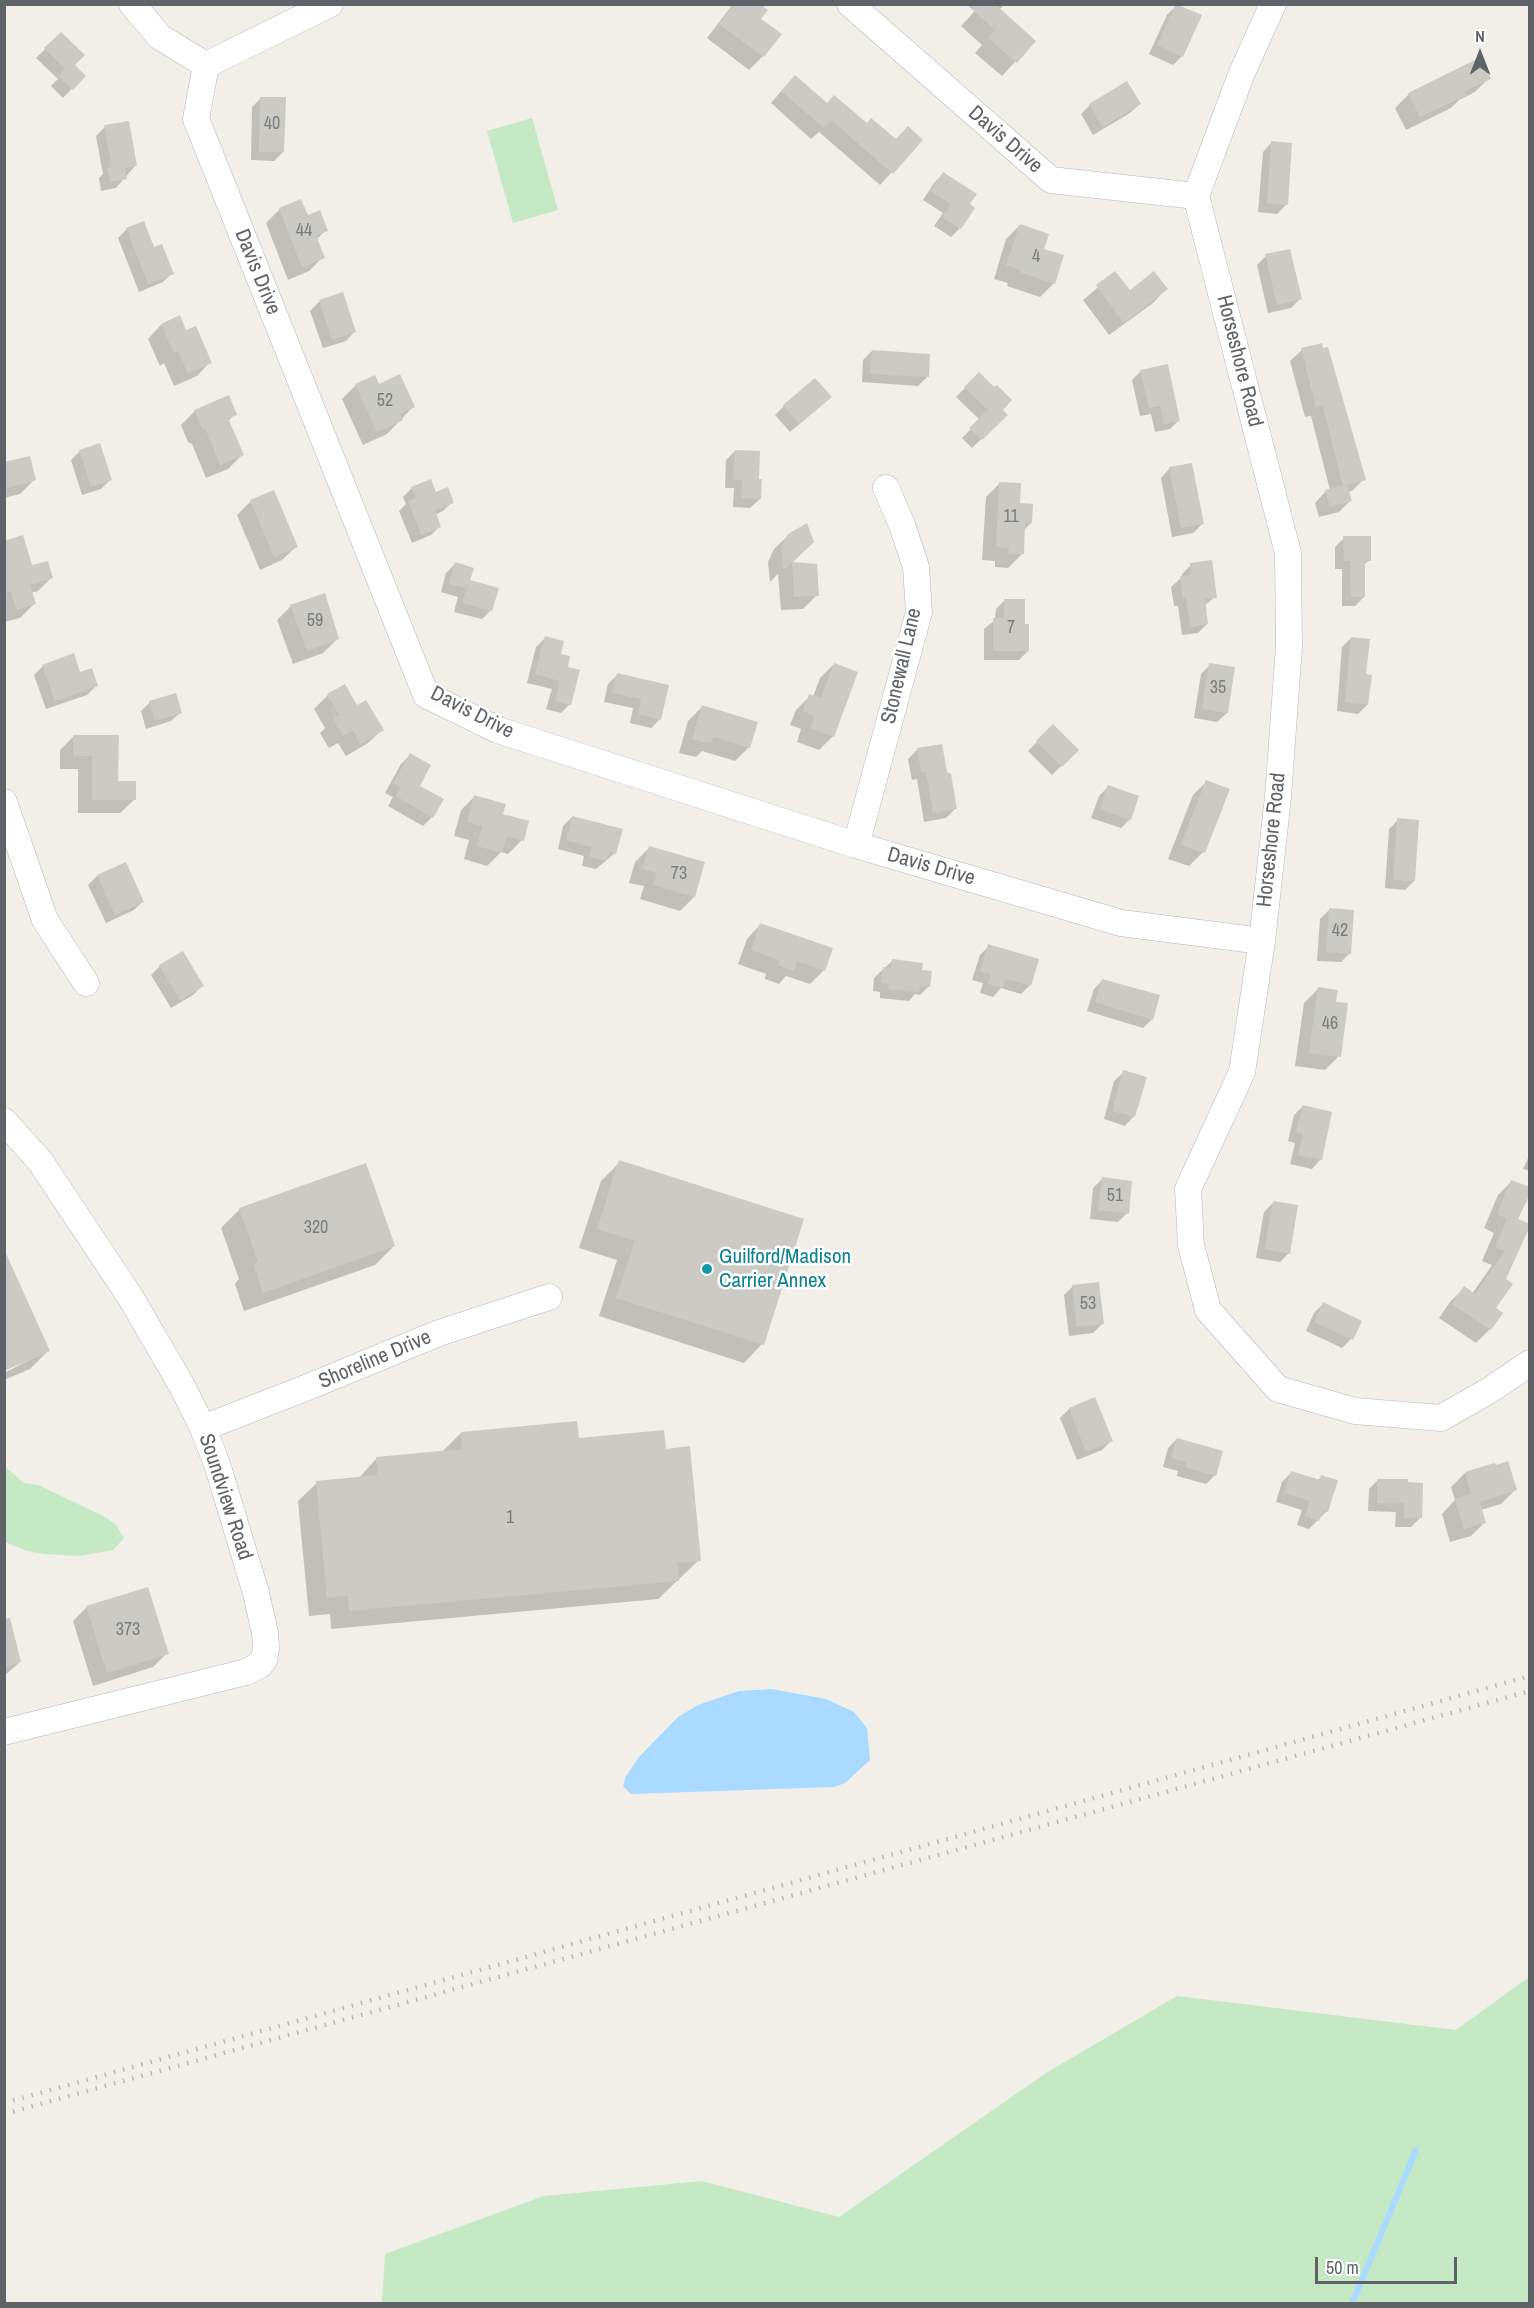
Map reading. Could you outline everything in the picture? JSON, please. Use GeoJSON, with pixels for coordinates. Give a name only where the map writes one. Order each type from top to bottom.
{"type":"FeatureCollection","features":[{"type":"Feature","properties":{"kind":"street"},"geometry":{"type":"LineString","coordinates":[[132,4],[160,37],[206,65],[330,4]]}},
{"type":"Feature","properties":{"kind":"street","name":"Davis Drive"},"geometry":{"type":"LineString","coordinates":[[850,4],[1051,180],[1197,196]]}},
{"type":"Feature","properties":{"kind":"street"},"geometry":{"type":"LineString","coordinates":[[1197,196],[1241,75],[1273,4]]}},
{"type":"Feature","properties":{"kind":"street","name":"Davis Drive"},"geometry":{"type":"LineString","coordinates":[[206,65],[196,119],[426,694],[498,730],[856,845],[1121,923],[1262,941]]}},
{"type":"Feature","properties":{"kind":"street","name":"Horseshore Road"},"geometry":{"type":"LineString","coordinates":[[1197,196],[1288,553],[1289,646],[1278,797],[1262,941],[1242,1072],[1188,1189],[1191,1245],[1208,1310],[1278,1389],[1355,1411],[1441,1418],[1490,1390],[1530,1363]]}},
{"type":"Feature","properties":{"kind":"street","name":"Stonewall Lane"},"geometry":{"type":"LineString","coordinates":[[856,845],[919,612],[916,567],[886,488]]}},
{"type":"Feature","properties":{"kind":"street"},"geometry":{"type":"LineString","coordinates":[[4,802],[45,920],[86,983]]}},
{"type":"Feature","properties":{"kind":"street","name":"Soundview Road"},"geometry":{"type":"LineString","coordinates":[[4,1121],[40,1161],[131,1298],[182,1386],[203,1428],[218,1467],[266,1633],[264,1660],[260,1665],[246,1672],[4,1732]]}},
{"type":"Feature","properties":{"kind":"street","name":"Shoreline Drive"},"geometry":{"type":"LineString","coordinates":[[203,1428],[439,1333],[549,1297]]}},
{"type":"Feature","properties":{"kind":"green space"},"geometry":{"type":"Polygon","coordinates":[[[532,118],[558,210],[513,223],[487,131],[532,118]]]}},
{"type":"Feature","properties":{"kind":"green space"},"geometry":{"type":"Polygon","coordinates":[[[4,1466],[24,1483],[38,1485],[105,1517],[116,1525],[124,1538],[113,1550],[80,1556],[27,1551],[5,1542],[4,1466]]]}},
{"type":"Feature","properties":{"kind":"green space"},"geometry":{"type":"Polygon","coordinates":[[[1529,1977],[1529,2303],[382,2303],[385,2254],[544,2196],[702,2181],[839,2217],[1046,2073],[1177,1996],[1456,2030],[1529,1977]]]}},
{"type":"Feature","properties":{"kind":"water"},"geometry":{"type":"Polygon","coordinates":[[[771,1689],[826,1699],[854,1712],[867,1728],[870,1760],[845,1783],[834,1787],[631,1794],[623,1786],[626,1776],[639,1757],[678,1717],[698,1705],[739,1691],[771,1689]]]}},
{"type":"Feature","properties":{"kind":"building"},"geometry":{"type":"Polygon","coordinates":[[[734,4],[760,4],[768,10],[761,19],[782,34],[764,57],[719,24],[734,4]]]}},
{"type":"Feature","properties":{"kind":"building"},"geometry":{"type":"Polygon","coordinates":[[[966,4],[995,4],[1036,41],[1017,63],[988,38],[995,30],[966,4]]]}},
{"type":"Feature","properties":{"kind":"building"},"geometry":{"type":"Polygon","coordinates":[[[1176,4],[1202,15],[1183,57],[1157,45],[1176,4]]]}},
{"type":"Feature","properties":{"kind":"building"},"geometry":{"type":"Polygon","coordinates":[[[61,32],[85,55],[75,65],[86,76],[73,90],[59,76],[65,69],[44,48],[61,32]]]}},
{"type":"Feature","properties":{"kind":"building"},"geometry":{"type":"Polygon","coordinates":[[[1481,57],[1491,79],[1465,91],[1467,95],[1420,117],[1408,93],[1481,57]]]}},
{"type":"Feature","properties":{"kind":"building"},"geometry":{"type":"Polygon","coordinates":[[[795,75],[827,103],[834,95],[867,123],[871,118],[896,139],[908,126],[923,140],[893,174],[831,120],[824,128],[781,91],[795,75]]]}},
{"type":"Feature","properties":{"kind":"building"},"geometry":{"type":"Polygon","coordinates":[[[1127,81],[1141,104],[1103,127],[1089,104],[1127,81]]]}},
{"type":"Feature","properties":{"kind":"building"},"geometry":{"type":"Polygon","coordinates":[[[260,97],[286,97],[284,152],[259,152],[260,97]]]}},
{"type":"Feature","properties":{"kind":"building"},"geometry":{"type":"Polygon","coordinates":[[[129,121],[137,166],[125,168],[127,179],[110,182],[107,168],[112,167],[104,125],[129,121]]]}},
{"type":"Feature","properties":{"kind":"building"},"geometry":{"type":"Polygon","coordinates":[[[1271,141],[1292,143],[1288,205],[1267,203],[1271,141]]]}},
{"type":"Feature","properties":{"kind":"building"},"geometry":{"type":"Polygon","coordinates":[[[943,172],[977,194],[970,204],[975,208],[961,229],[942,217],[951,204],[931,191],[943,172]]]}},
{"type":"Feature","properties":{"kind":"building"},"geometry":{"type":"Polygon","coordinates":[[[301,199],[308,215],[320,210],[328,231],[316,235],[325,258],[302,267],[279,208],[301,199]]]}},
{"type":"Feature","properties":{"kind":"building"},"geometry":{"type":"Polygon","coordinates":[[[144,221],[154,247],[162,244],[174,274],[148,284],[126,228],[144,221]]]}},
{"type":"Feature","properties":{"kind":"building"},"geometry":{"type":"Polygon","coordinates":[[[1020,224],[1049,234],[1044,249],[1064,255],[1055,284],[1006,265],[1020,224]]]}},
{"type":"Feature","properties":{"kind":"building"},"geometry":{"type":"Polygon","coordinates":[[[1290,249],[1302,299],[1277,305],[1265,254],[1290,249]]]}},
{"type":"Feature","properties":{"kind":"building"},"geometry":{"type":"Polygon","coordinates":[[[1115,271],[1130,290],[1154,271],[1168,289],[1124,323],[1096,285],[1115,271]]]}},
{"type":"Feature","properties":{"kind":"building"},"geometry":{"type":"Polygon","coordinates":[[[343,292],[356,332],[332,340],[319,300],[343,292]]]}},
{"type":"Feature","properties":{"kind":"building"},"geometry":{"type":"Polygon","coordinates":[[[180,315],[186,330],[196,326],[212,363],[188,373],[178,351],[174,353],[161,324],[180,315]]]}},
{"type":"Feature","properties":{"kind":"building"},"geometry":{"type":"Polygon","coordinates":[[[1322,343],[1323,348],[1328,347],[1366,480],[1347,485],[1352,501],[1330,507],[1325,490],[1343,485],[1323,405],[1316,407],[1301,348],[1322,343]]]}},
{"type":"Feature","properties":{"kind":"building"},"geometry":{"type":"Polygon","coordinates":[[[872,350],[930,354],[929,377],[870,374],[872,350]]]}},
{"type":"Feature","properties":{"kind":"building"},"geometry":{"type":"Polygon","coordinates":[[[1168,364],[1180,421],[1164,424],[1160,406],[1149,408],[1140,370],[1168,364]]]}},
{"type":"Feature","properties":{"kind":"building"},"geometry":{"type":"Polygon","coordinates":[[[979,372],[1012,400],[1003,410],[1008,415],[982,440],[969,428],[988,410],[964,387],[979,372]]]}},
{"type":"Feature","properties":{"kind":"building"},"geometry":{"type":"Polygon","coordinates":[[[400,374],[415,407],[400,414],[403,420],[377,432],[355,384],[375,375],[379,384],[400,374]]]}},
{"type":"Feature","properties":{"kind":"building"},"geometry":{"type":"Polygon","coordinates":[[[815,378],[832,397],[799,424],[783,405],[815,378]]]}},
{"type":"Feature","properties":{"kind":"building"},"geometry":{"type":"Polygon","coordinates":[[[229,395],[237,415],[228,418],[244,455],[220,465],[206,430],[202,428],[194,410],[229,395]]]}},
{"type":"Feature","properties":{"kind":"building"},"geometry":{"type":"Polygon","coordinates":[[[100,443],[112,480],[91,487],[79,450],[100,443]]]}},
{"type":"Feature","properties":{"kind":"building"},"geometry":{"type":"Polygon","coordinates":[[[735,450],[760,451],[761,499],[741,498],[742,480],[733,479],[735,450]]]}},
{"type":"Feature","properties":{"kind":"building"},"geometry":{"type":"Polygon","coordinates":[[[30,456],[36,480],[4,489],[4,462],[30,456]]]}},
{"type":"Feature","properties":{"kind":"building"},"geometry":{"type":"Polygon","coordinates":[[[1192,463],[1204,524],[1181,528],[1169,467],[1192,463]]]}},
{"type":"Feature","properties":{"kind":"building"},"geometry":{"type":"Polygon","coordinates":[[[431,479],[436,492],[448,487],[454,503],[435,510],[441,527],[421,535],[408,501],[416,498],[411,487],[431,479]]]}},
{"type":"Feature","properties":{"kind":"building"},"geometry":{"type":"Polygon","coordinates":[[[999,482],[1021,483],[1020,503],[1033,504],[1032,523],[1025,523],[1024,554],[1008,554],[1009,548],[996,547],[999,482]]]}},
{"type":"Feature","properties":{"kind":"building"},"geometry":{"type":"Polygon","coordinates":[[[274,490],[298,547],[274,557],[250,500],[274,490]]]}},
{"type":"Feature","properties":{"kind":"building"},"geometry":{"type":"Polygon","coordinates":[[[807,523],[814,542],[793,562],[817,564],[819,596],[794,597],[792,562],[784,570],[781,547],[788,534],[807,523]]]}},
{"type":"Feature","properties":{"kind":"building"},"geometry":{"type":"Polygon","coordinates":[[[23,535],[32,565],[48,561],[53,578],[30,585],[36,604],[17,610],[11,591],[4,593],[4,541],[23,535]]]}},
{"type":"Feature","properties":{"kind":"building"},"geometry":{"type":"Polygon","coordinates":[[[1343,536],[1371,536],[1371,561],[1365,561],[1365,597],[1351,597],[1350,561],[1344,561],[1343,536]]]}},
{"type":"Feature","properties":{"kind":"building"},"geometry":{"type":"Polygon","coordinates":[[[1212,560],[1217,598],[1205,599],[1208,624],[1191,627],[1180,576],[1191,575],[1190,563],[1212,560]]]}},
{"type":"Feature","properties":{"kind":"building"},"geometry":{"type":"Polygon","coordinates":[[[455,562],[474,568],[470,580],[499,588],[492,611],[462,603],[467,588],[449,584],[455,562]]]}},
{"type":"Feature","properties":{"kind":"building"},"geometry":{"type":"Polygon","coordinates":[[[325,593],[339,639],[307,651],[290,605],[325,593]]]}},
{"type":"Feature","properties":{"kind":"building"},"geometry":{"type":"Polygon","coordinates":[[[1004,599],[1025,599],[1025,624],[1029,624],[1029,651],[993,651],[993,618],[1004,618],[1004,599]]]}},
{"type":"Feature","properties":{"kind":"building"},"geometry":{"type":"Polygon","coordinates":[[[545,636],[564,641],[561,654],[570,656],[568,667],[580,670],[571,705],[555,701],[560,681],[535,674],[545,636]]]}},
{"type":"Feature","properties":{"kind":"building"},"geometry":{"type":"Polygon","coordinates":[[[1351,637],[1370,639],[1366,674],[1372,675],[1368,705],[1345,702],[1351,637]]]}},
{"type":"Feature","properties":{"kind":"building"},"geometry":{"type":"Polygon","coordinates":[[[74,653],[80,672],[92,668],[98,686],[55,701],[42,665],[74,653]]]}},
{"type":"Feature","properties":{"kind":"building"},"geometry":{"type":"Polygon","coordinates":[[[834,663],[858,672],[834,737],[810,728],[814,716],[803,711],[809,694],[821,698],[834,663]]]}},
{"type":"Feature","properties":{"kind":"building"},"geometry":{"type":"Polygon","coordinates":[[[1209,663],[1235,667],[1228,713],[1202,709],[1209,663]]]}},
{"type":"Feature","properties":{"kind":"building"},"geometry":{"type":"Polygon","coordinates":[[[617,673],[669,685],[661,720],[638,714],[641,699],[612,693],[617,673]]]}},
{"type":"Feature","properties":{"kind":"building"},"geometry":{"type":"Polygon","coordinates":[[[345,684],[357,705],[366,700],[384,730],[360,744],[353,730],[343,736],[333,718],[339,715],[327,694],[345,684]]]}},
{"type":"Feature","properties":{"kind":"building"},"geometry":{"type":"Polygon","coordinates":[[[176,693],[182,713],[155,721],[149,701],[176,693]]]}},
{"type":"Feature","properties":{"kind":"building"},"geometry":{"type":"Polygon","coordinates":[[[702,705],[758,722],[750,748],[713,737],[711,744],[692,739],[702,705]]]}},
{"type":"Feature","properties":{"kind":"building"},"geometry":{"type":"Polygon","coordinates":[[[1053,724],[1079,750],[1062,767],[1036,741],[1053,724]]]}},
{"type":"Feature","properties":{"kind":"building"},"geometry":{"type":"Polygon","coordinates":[[[73,735],[119,735],[118,781],[136,781],[136,800],[92,800],[92,756],[73,756],[73,735]]]}},
{"type":"Feature","properties":{"kind":"building"},"geometry":{"type":"Polygon","coordinates":[[[942,744],[947,772],[951,774],[957,809],[933,813],[926,771],[921,772],[917,748],[942,744]]]}},
{"type":"Feature","properties":{"kind":"building"},"geometry":{"type":"Polygon","coordinates":[[[410,753],[431,765],[420,786],[444,799],[433,818],[396,796],[401,788],[393,783],[410,753]]]}},
{"type":"Feature","properties":{"kind":"building"},"geometry":{"type":"Polygon","coordinates":[[[1206,780],[1230,789],[1205,853],[1181,845],[1206,780]]]}},
{"type":"Feature","properties":{"kind":"building"},"geometry":{"type":"Polygon","coordinates":[[[1108,785],[1139,796],[1131,820],[1100,809],[1108,785]]]}},
{"type":"Feature","properties":{"kind":"building"},"geometry":{"type":"Polygon","coordinates":[[[474,795],[506,804],[503,814],[529,821],[524,841],[507,836],[502,853],[477,846],[482,826],[467,822],[474,795]]]}},
{"type":"Feature","properties":{"kind":"building"},"geometry":{"type":"Polygon","coordinates":[[[572,816],[623,829],[616,854],[609,851],[606,861],[590,857],[592,847],[566,840],[572,816]]]}},
{"type":"Feature","properties":{"kind":"building"},"geometry":{"type":"Polygon","coordinates":[[[1397,818],[1419,820],[1415,881],[1393,880],[1397,818]]]}},
{"type":"Feature","properties":{"kind":"building"},"geometry":{"type":"Polygon","coordinates":[[[649,846],[705,862],[695,897],[653,885],[657,873],[642,869],[649,846]]]}},
{"type":"Feature","properties":{"kind":"building"},"geometry":{"type":"Polygon","coordinates":[[[126,862],[144,902],[115,915],[97,875],[126,862]]]}},
{"type":"Feature","properties":{"kind":"building"},"geometry":{"type":"Polygon","coordinates":[[[1329,908],[1354,910],[1351,954],[1326,952],[1329,908]]]}},
{"type":"Feature","properties":{"kind":"building"},"geometry":{"type":"Polygon","coordinates":[[[760,923],[833,948],[825,971],[797,961],[794,971],[778,965],[779,960],[751,950],[760,923]]]}},
{"type":"Feature","properties":{"kind":"building"},"geometry":{"type":"Polygon","coordinates":[[[988,944],[1039,959],[1031,986],[1006,979],[1003,988],[988,984],[991,974],[980,971],[988,944]]]}},
{"type":"Feature","properties":{"kind":"building"},"geometry":{"type":"Polygon","coordinates":[[[183,951],[204,986],[180,1000],[159,965],[183,951]]]}},
{"type":"Feature","properties":{"kind":"building"},"geometry":{"type":"Polygon","coordinates":[[[892,959],[923,963],[922,970],[932,971],[930,987],[920,986],[919,992],[888,989],[889,984],[881,983],[883,967],[891,968],[892,959]]]}},
{"type":"Feature","properties":{"kind":"building"},"geometry":{"type":"Polygon","coordinates":[[[1102,979],[1160,995],[1153,1020],[1095,1002],[1102,979]]]}},
{"type":"Feature","properties":{"kind":"building"},"geometry":{"type":"Polygon","coordinates":[[[1318,987],[1338,990],[1336,1002],[1348,1003],[1341,1057],[1309,1053],[1318,987]]]}},
{"type":"Feature","properties":{"kind":"building"},"geometry":{"type":"Polygon","coordinates":[[[1123,1070],[1147,1077],[1135,1117],[1112,1111],[1123,1070]]]}},
{"type":"Feature","properties":{"kind":"building"},"geometry":{"type":"Polygon","coordinates":[[[1303,1105],[1332,1112],[1322,1160],[1298,1155],[1303,1134],[1296,1132],[1303,1105]]]}},
{"type":"Feature","properties":{"kind":"building","name":"Guilford/Madison Carrier Annex"},"geometry":{"type":"Polygon","coordinates":[[[619,1160],[804,1219],[764,1345],[616,1298],[635,1241],[597,1229],[619,1160]]]}},
{"type":"Feature","properties":{"kind":"building"},"geometry":{"type":"Polygon","coordinates":[[[366,1163],[395,1246],[263,1293],[253,1264],[258,1262],[239,1208],[366,1163]]]}},
{"type":"Feature","properties":{"kind":"building"},"geometry":{"type":"Polygon","coordinates":[[[1102,1177],[1132,1181],[1129,1214],[1098,1210],[1102,1177]]]}},
{"type":"Feature","properties":{"kind":"building"},"geometry":{"type":"Polygon","coordinates":[[[1511,1180],[1530,1187],[1530,1194],[1518,1219],[1530,1226],[1506,1279],[1513,1284],[1496,1308],[1503,1313],[1491,1330],[1452,1304],[1464,1286],[1475,1294],[1505,1251],[1495,1247],[1507,1219],[1497,1214],[1511,1180]]]}},
{"type":"Feature","properties":{"kind":"building"},"geometry":{"type":"Polygon","coordinates":[[[1273,1201],[1298,1205],[1290,1254],[1265,1249],[1273,1201]]]}},
{"type":"Feature","properties":{"kind":"building"},"geometry":{"type":"Polygon","coordinates":[[[4,1249],[50,1351],[4,1371],[4,1249]]]}},
{"type":"Feature","properties":{"kind":"building"},"geometry":{"type":"Polygon","coordinates":[[[1099,1282],[1104,1324],[1077,1327],[1072,1285],[1099,1282]]]}},
{"type":"Feature","properties":{"kind":"building"},"geometry":{"type":"Polygon","coordinates":[[[1323,1302],[1362,1321],[1353,1340],[1314,1322],[1323,1302]]]}},
{"type":"Feature","properties":{"kind":"building"},"geometry":{"type":"Polygon","coordinates":[[[1095,1397],[1113,1441],[1086,1452],[1069,1408],[1095,1397]]]}},
{"type":"Feature","properties":{"kind":"building"},"geometry":{"type":"Polygon","coordinates":[[[577,1421],[579,1438],[664,1430],[666,1449],[690,1446],[701,1561],[677,1563],[679,1581],[349,1611],[348,1596],[327,1598],[316,1481],[378,1475],[376,1457],[462,1449],[461,1432],[577,1421]]]}},
{"type":"Feature","properties":{"kind":"building"},"geometry":{"type":"Polygon","coordinates":[[[1177,1438],[1223,1451],[1216,1476],[1185,1467],[1186,1462],[1171,1458],[1177,1438]]]}},
{"type":"Feature","properties":{"kind":"building"},"geometry":{"type":"Polygon","coordinates":[[[1508,1461],[1517,1490],[1480,1502],[1486,1523],[1464,1529],[1455,1499],[1471,1494],[1465,1472],[1508,1461]]]}},
{"type":"Feature","properties":{"kind":"building"},"geometry":{"type":"Polygon","coordinates":[[[1291,1471],[1320,1480],[1321,1475],[1338,1480],[1328,1512],[1323,1510],[1319,1521],[1305,1516],[1310,1501],[1284,1493],[1291,1471]]]}},
{"type":"Feature","properties":{"kind":"building"},"geometry":{"type":"Polygon","coordinates":[[[1377,1479],[1408,1479],[1408,1482],[1423,1483],[1422,1518],[1404,1518],[1404,1503],[1377,1503],[1377,1479]]]}},
{"type":"Feature","properties":{"kind":"building"},"geometry":{"type":"Polygon","coordinates":[[[148,1587],[169,1654],[107,1673],[86,1606],[148,1587]]]}},
{"type":"Feature","properties":{"kind":"building"},"geometry":{"type":"Polygon","coordinates":[[[10,1618],[21,1662],[4,1667],[4,1619],[10,1618]]]}},
{"type":"Feature","properties":{"kind":"waterway"},"geometry":{"type":"LineString","coordinates":[[1352,2304],[1416,2150]]}},
{"type":"Feature","properties":{"kind":"railway"},"geometry":{"type":"LineString","coordinates":[[4,2103],[1530,1676]]}},
{"type":"Feature","properties":{"kind":"railway"},"geometry":{"type":"LineString","coordinates":[[4,2114],[1530,1691]]}},
{"type":"Feature","properties":{"kind":"place","name":"Guilford/Madison Carrier Annex"},"geometry":{"type":"Point","coordinates":[707,1269]}}]}
